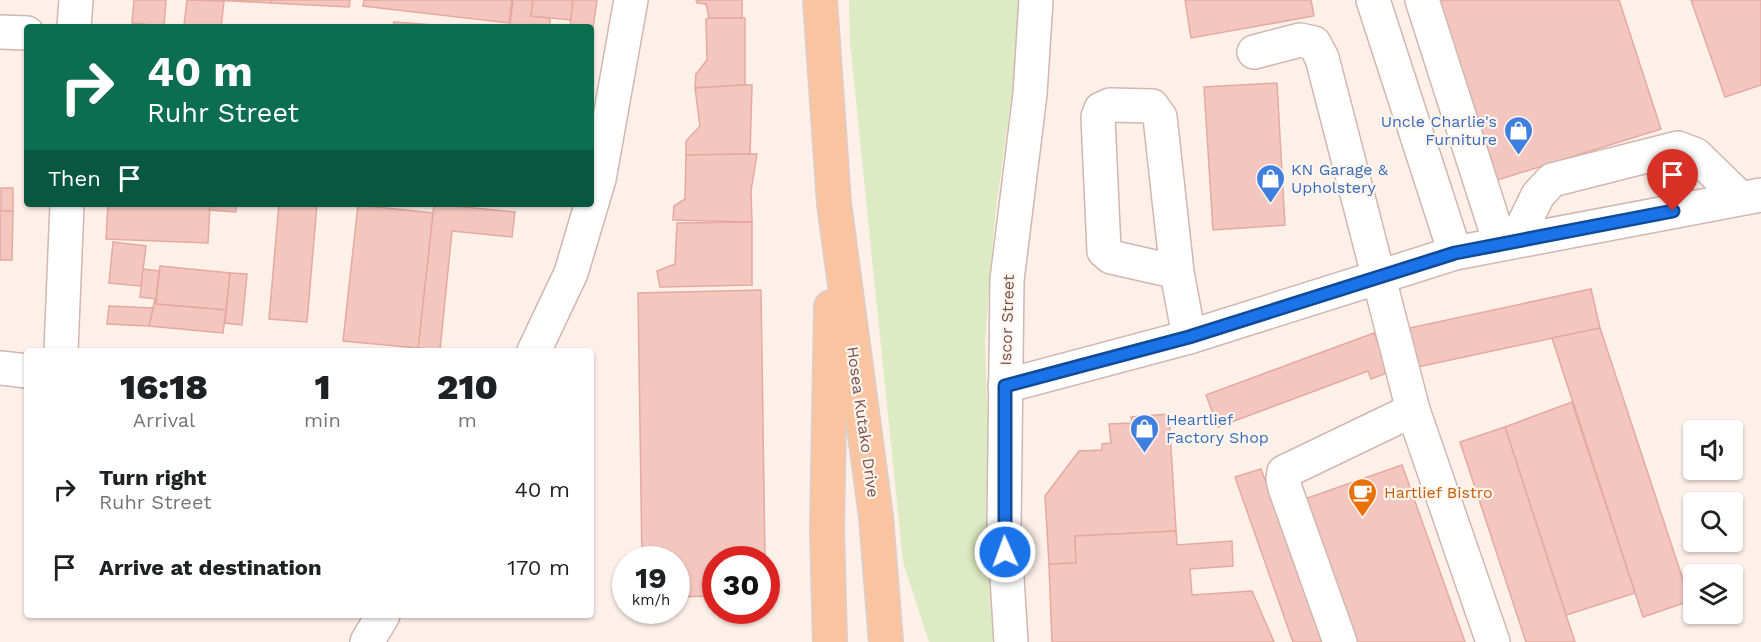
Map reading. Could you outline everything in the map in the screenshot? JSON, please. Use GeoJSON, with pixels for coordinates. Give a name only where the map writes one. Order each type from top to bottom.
{"type":"FeatureCollection","features":[{"type":"Feature","properties":{"kind":"main road","name":"Hosea Kutako Drive"},"geometry":{"type":"LineString","coordinates":[[820,0],[834,203],[876,518],[886,642]]}},
{"type":"Feature","properties":{"kind":"main road","name":"Hosea Kutako Drive"},"geometry":{"type":"LineString","coordinates":[[830,642],[827,530],[834,203]]}},
{"type":"Feature","properties":{"kind":"street"},"geometry":{"type":"LineString","coordinates":[[74,24],[76,0]]}},
{"type":"Feature","properties":{"kind":"street"},"geometry":{"type":"LineString","coordinates":[[594,196],[631,0]]}},
{"type":"Feature","properties":{"kind":"street","name":"Iscor Street"},"geometry":{"type":"LineString","coordinates":[[1011,642],[1004,529],[1007,280],[1030,94],[1036,0]]}},
{"type":"Feature","properties":{"kind":"street"},"geometry":{"type":"LineString","coordinates":[[1373,0],[1455,253]]}},
{"type":"Feature","properties":{"kind":"street"},"geometry":{"type":"LineString","coordinates":[[1422,0],[1508,241]]}},
{"type":"Feature","properties":{"kind":"street"},"geometry":{"type":"LineString","coordinates":[[0,32],[24,33]]}},
{"type":"Feature","properties":{"kind":"street"},"geometry":{"type":"LineString","coordinates":[[1254,52],[1300,40],[1314,44],[1322,58],[1413,410],[1493,642]]}},
{"type":"Feature","properties":{"kind":"street"},"geometry":{"type":"LineString","coordinates":[[1176,272],[1111,257],[1104,251],[1098,117],[1101,109],[1110,105],[1152,106],[1160,117],[1176,272],[1189,337]]}},
{"type":"Feature","properties":{"kind":"street"},"geometry":{"type":"LineString","coordinates":[[1508,241],[1538,195],[1552,180],[1678,148],[1696,155],[1750,196]]}},
{"type":"Feature","properties":{"kind":"street"},"geometry":{"type":"LineString","coordinates":[[1005,386],[1189,337],[1379,275],[1455,253],[1750,196]]}},
{"type":"Feature","properties":{"kind":"street"},"geometry":{"type":"LineString","coordinates":[[61,348],[67,207]]}},
{"type":"Feature","properties":{"kind":"street"},"geometry":{"type":"LineString","coordinates":[[535,348],[571,273],[591,207]]}},
{"type":"Feature","properties":{"kind":"street"},"geometry":{"type":"LineString","coordinates":[[0,368],[24,371]]}},
{"type":"Feature","properties":{"kind":"street"},"geometry":{"type":"LineString","coordinates":[[1340,642],[1282,479],[1284,472],[1413,410]]}},
{"type":"Feature","properties":{"kind":"street"},"geometry":{"type":"LineString","coordinates":[[367,642],[381,618]]}},
{"type":"Feature","properties":{"kind":"green space"},"geometry":{"type":"Polygon","coordinates":[[[849,0],[1021,0],[1012,92],[995,217],[985,342],[990,497],[1000,642],[929,642],[903,562],[850,43],[849,0]]]}},
{"type":"Feature","properties":{"kind":"building"},"geometry":{"type":"Polygon","coordinates":[[[134,0],[166,0],[164,24],[132,23],[134,0]]]}},
{"type":"Feature","properties":{"kind":"building"},"geometry":{"type":"Polygon","coordinates":[[[187,0],[224,1],[221,24],[184,24],[187,0]]]}},
{"type":"Feature","properties":{"kind":"building"},"geometry":{"type":"Polygon","coordinates":[[[213,0],[272,0],[271,3],[213,0]]]}},
{"type":"Feature","properties":{"kind":"building"},"geometry":{"type":"Polygon","coordinates":[[[272,0],[350,0],[349,7],[271,3],[272,0]]]}},
{"type":"Feature","properties":{"kind":"building"},"geometry":{"type":"Polygon","coordinates":[[[364,0],[512,0],[509,23],[363,6],[364,0]]]}},
{"type":"Feature","properties":{"kind":"building"},"geometry":{"type":"Polygon","coordinates":[[[513,0],[533,0],[531,16],[550,18],[550,24],[510,24],[513,0]]]}},
{"type":"Feature","properties":{"kind":"building"},"geometry":{"type":"Polygon","coordinates":[[[533,0],[573,0],[571,20],[531,16],[533,0]]]}},
{"type":"Feature","properties":{"kind":"building"},"geometry":{"type":"Polygon","coordinates":[[[573,0],[597,0],[594,24],[570,24],[573,0]]]}},
{"type":"Feature","properties":{"kind":"building"},"geometry":{"type":"Polygon","coordinates":[[[696,0],[742,0],[742,18],[709,18],[706,4],[697,3],[696,0]]]}},
{"type":"Feature","properties":{"kind":"building"},"geometry":{"type":"Polygon","coordinates":[[[1185,0],[1311,0],[1314,16],[1191,38],[1185,0]]]}},
{"type":"Feature","properties":{"kind":"building"},"geometry":{"type":"Polygon","coordinates":[[[1433,0],[1619,0],[1661,129],[1491,182],[1433,0]]]}},
{"type":"Feature","properties":{"kind":"building"},"geometry":{"type":"Polygon","coordinates":[[[1691,0],[1761,0],[1761,85],[1725,97],[1691,0]]]}},
{"type":"Feature","properties":{"kind":"building"},"geometry":{"type":"Polygon","coordinates":[[[745,18],[745,85],[695,88],[696,74],[707,60],[706,19],[745,18]]]}},
{"type":"Feature","properties":{"kind":"building"},"geometry":{"type":"Polygon","coordinates":[[[394,22],[421,24],[394,24],[394,22]]]}},
{"type":"Feature","properties":{"kind":"building"},"geometry":{"type":"Polygon","coordinates":[[[1277,83],[1285,225],[1213,230],[1204,87],[1277,83]]]}},
{"type":"Feature","properties":{"kind":"building"},"geometry":{"type":"Polygon","coordinates":[[[752,85],[750,154],[686,155],[686,141],[700,126],[695,88],[752,85]]]}},
{"type":"Feature","properties":{"kind":"building"},"geometry":{"type":"Polygon","coordinates":[[[757,154],[751,191],[752,222],[673,220],[674,206],[685,199],[686,155],[757,154]]]}},
{"type":"Feature","properties":{"kind":"building"},"geometry":{"type":"Polygon","coordinates":[[[1,188],[13,188],[13,211],[1,211],[1,188]]]}},
{"type":"Feature","properties":{"kind":"building"},"geometry":{"type":"Polygon","coordinates":[[[108,207],[210,207],[208,243],[106,239],[108,207]]]}},
{"type":"Feature","properties":{"kind":"building"},"geometry":{"type":"Polygon","coordinates":[[[210,207],[236,207],[236,212],[209,210],[210,207]]]}},
{"type":"Feature","properties":{"kind":"building"},"geometry":{"type":"Polygon","coordinates":[[[279,207],[317,207],[307,322],[269,319],[279,207]]]}},
{"type":"Feature","properties":{"kind":"building"},"geometry":{"type":"Polygon","coordinates":[[[358,207],[433,213],[418,348],[343,341],[358,207]]]}},
{"type":"Feature","properties":{"kind":"building"},"geometry":{"type":"Polygon","coordinates":[[[434,207],[464,207],[515,212],[512,237],[452,231],[440,348],[418,348],[434,207]]]}},
{"type":"Feature","properties":{"kind":"building"},"geometry":{"type":"Polygon","coordinates":[[[0,211],[13,211],[12,260],[0,260],[0,211]]]}},
{"type":"Feature","properties":{"kind":"building"},"geometry":{"type":"Polygon","coordinates":[[[752,222],[752,285],[660,287],[657,271],[675,264],[677,223],[752,222]]]}},
{"type":"Feature","properties":{"kind":"building"},"geometry":{"type":"Polygon","coordinates":[[[113,242],[146,246],[141,286],[109,283],[113,242]]]}},
{"type":"Feature","properties":{"kind":"building"},"geometry":{"type":"Polygon","coordinates":[[[160,266],[230,273],[226,310],[156,304],[160,266]]]}},
{"type":"Feature","properties":{"kind":"building"},"geometry":{"type":"Polygon","coordinates":[[[143,269],[159,271],[156,299],[140,297],[143,269]]]}},
{"type":"Feature","properties":{"kind":"building"},"geometry":{"type":"Polygon","coordinates":[[[230,273],[247,274],[242,325],[225,323],[230,273]]]}},
{"type":"Feature","properties":{"kind":"building"},"geometry":{"type":"Polygon","coordinates":[[[1591,289],[1600,328],[1408,369],[1400,330],[1591,289]]]}},
{"type":"Feature","properties":{"kind":"building"},"geometry":{"type":"Polygon","coordinates":[[[761,290],[765,546],[702,546],[702,596],[690,597],[690,546],[642,546],[638,293],[761,290]]]}},
{"type":"Feature","properties":{"kind":"building"},"geometry":{"type":"Polygon","coordinates":[[[155,299],[156,304],[226,310],[223,333],[149,326],[155,299]]]}},
{"type":"Feature","properties":{"kind":"building"},"geometry":{"type":"Polygon","coordinates":[[[109,306],[153,308],[149,326],[107,324],[109,306]]]}},
{"type":"Feature","properties":{"kind":"building"},"geometry":{"type":"Polygon","coordinates":[[[1600,328],[1683,580],[1683,603],[1643,617],[1552,338],[1600,328]]]}},
{"type":"Feature","properties":{"kind":"building"},"geometry":{"type":"Polygon","coordinates":[[[1374,333],[1389,372],[1371,379],[1368,371],[1218,427],[1206,395],[1374,333]]]}},
{"type":"Feature","properties":{"kind":"building"},"geometry":{"type":"Polygon","coordinates":[[[1572,402],[1635,593],[1566,615],[1505,427],[1572,402]]]}},
{"type":"Feature","properties":{"kind":"building"},"geometry":{"type":"Polygon","coordinates":[[[1169,414],[1176,531],[1075,536],[1076,563],[1049,564],[1045,496],[1079,451],[1102,450],[1102,444],[1111,443],[1109,424],[1132,423],[1131,417],[1169,414]]]}},
{"type":"Feature","properties":{"kind":"building"},"geometry":{"type":"Polygon","coordinates":[[[1505,427],[1575,642],[1526,642],[1460,442],[1505,427]]]}},
{"type":"Feature","properties":{"kind":"building"},"geometry":{"type":"Polygon","coordinates":[[[1402,465],[1465,642],[1349,642],[1299,501],[1402,465]]]}},
{"type":"Feature","properties":{"kind":"building"},"geometry":{"type":"Polygon","coordinates":[[[1261,469],[1325,642],[1293,642],[1235,477],[1261,469]]]}},
{"type":"Feature","properties":{"kind":"building"},"geometry":{"type":"Polygon","coordinates":[[[1176,531],[1177,545],[1232,541],[1233,566],[1190,569],[1192,595],[1252,591],[1274,642],[1052,642],[1049,564],[1076,563],[1075,536],[1176,531]]]}},
{"type":"Feature","properties":{"kind":"place","name":"Uncle Charlie's Furniture"},"geometry":{"type":"Point","coordinates":[1518,156]}},
{"type":"Feature","properties":{"kind":"place","name":"KN Garage & Upholstery"},"geometry":{"type":"Point","coordinates":[1270,204]}},
{"type":"Feature","properties":{"kind":"place","name":"Heartlief Factory Shop"},"geometry":{"type":"Point","coordinates":[1145,454]}},
{"type":"Feature","properties":{"kind":"place","name":"Hartlief Bistro"},"geometry":{"type":"Point","coordinates":[1363,518]}},
{"type":"Feature","properties":{"kind":"route"},"geometry":{"type":"LineString","coordinates":[[1005,552],[1005,386],[1189,337],[1379,275],[1455,253],[1673,211]]}}]}
